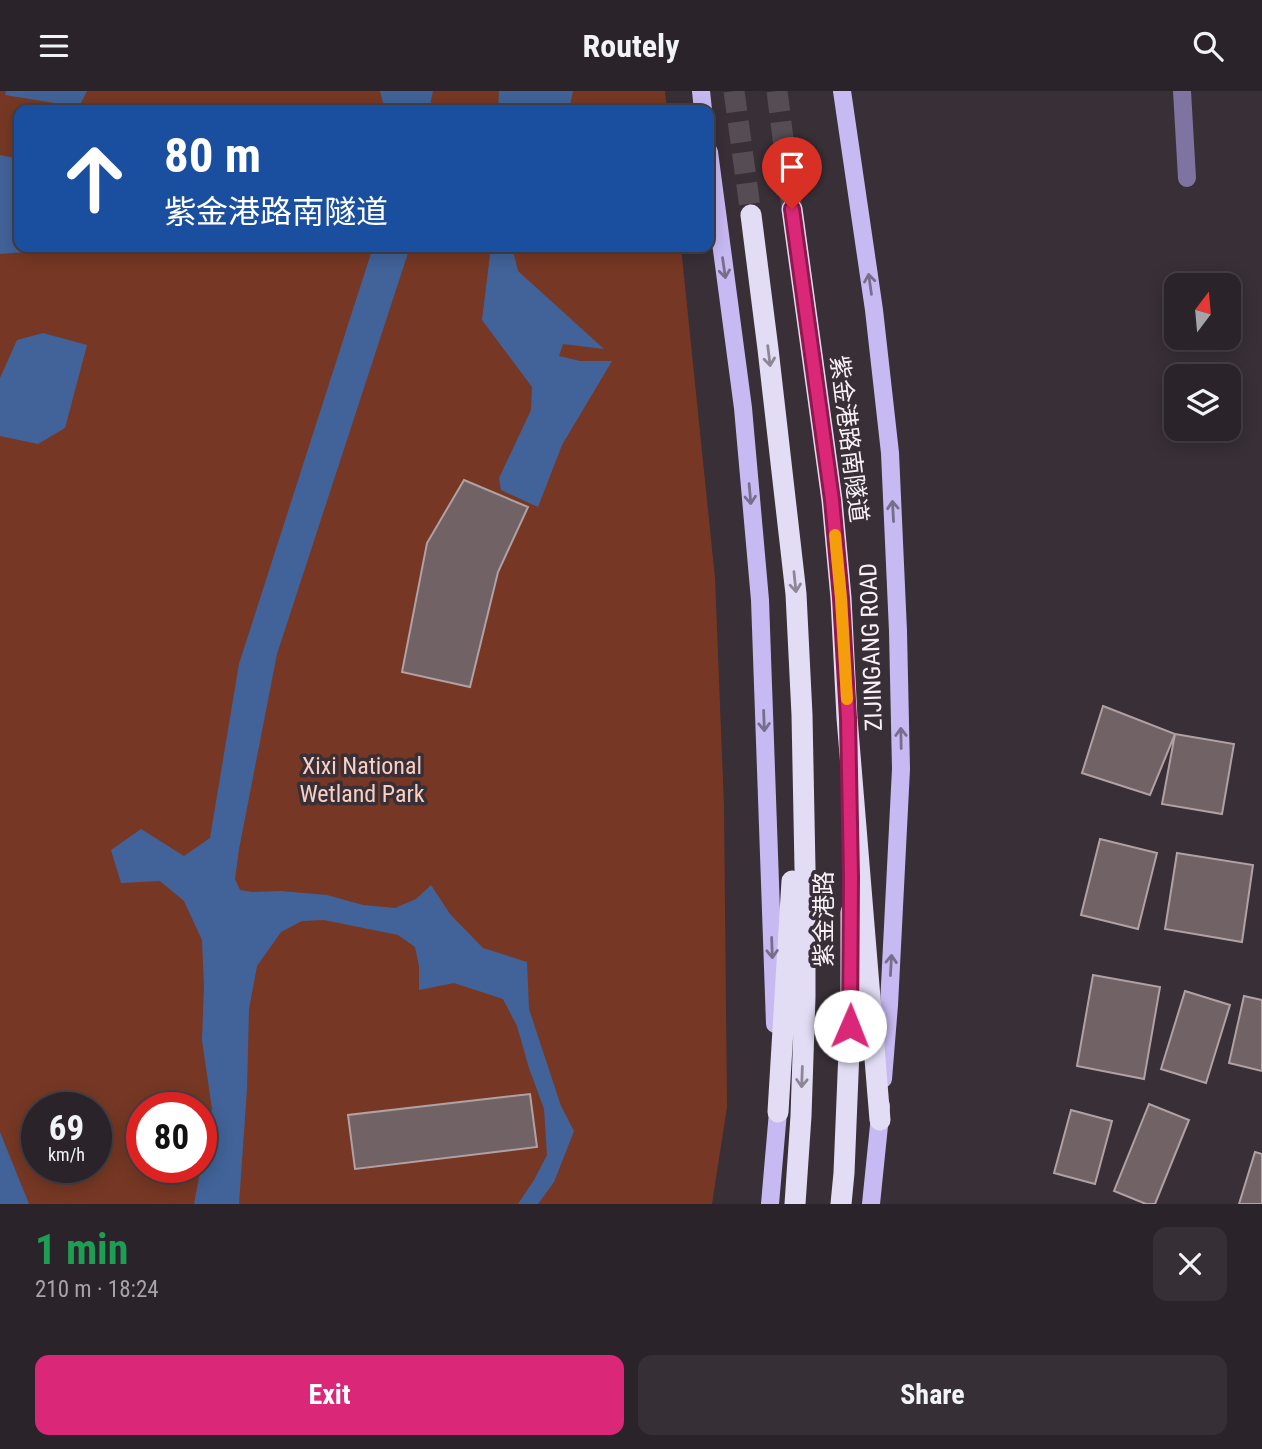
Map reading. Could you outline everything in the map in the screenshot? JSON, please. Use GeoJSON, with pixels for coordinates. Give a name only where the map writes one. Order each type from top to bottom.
{"type":"FeatureCollection","features":[{"type":"Feature","properties":{"kind":"highway","name":"紫金港路南隧道"},"geometry":{"type":"LineString","coordinates":[[792,209],[832,500],[848,718]]}},
{"type":"Feature","properties":{"kind":"highway"},"geometry":{"type":"LineString","coordinates":[[751,215],[796,594],[802,715],[805,997],[795,1204]]}},
{"type":"Feature","properties":{"kind":"highway"},"geometry":{"type":"LineString","coordinates":[[778,1111],[802,715]]}},
{"type":"Feature","properties":{"kind":"highway"},"geometry":{"type":"LineString","coordinates":[[848,718],[880,1120]]}},
{"type":"Feature","properties":{"kind":"highway","name":"紫金港路"},"geometry":{"type":"LineString","coordinates":[[841,1204],[850,1002],[848,718]]}},
{"type":"Feature","properties":{"kind":"main road","name":"ZIJINGANG ROAD"},"geometry":{"type":"LineString","coordinates":[[842,91],[874,310],[890,453],[898,631],[901,769],[889,1005],[871,1204]]}},
{"type":"Feature","properties":{"kind":"main road"},"geometry":{"type":"LineString","coordinates":[[714,190],[743,408],[760,600],[778,1111],[770,1204]]}},
{"type":"Feature","properties":{"kind":"lane"},"geometry":{"type":"LineString","coordinates":[[1182,91],[1187,178]]}},
{"type":"Feature","properties":{"kind":"green space","name":"Xixi National Wetland Park"},"geometry":{"type":"Polygon","coordinates":[[[0,91],[665,91],[666,105],[14,105],[14,252],[682,252],[715,578],[724,807],[727,1107],[712,1204],[0,1204],[0,91]]]}},
{"type":"Feature","properties":{"kind":"water"},"geometry":{"type":"Polygon","coordinates":[[[6,91],[87,91],[80,105],[5,95],[6,91]]]}},
{"type":"Feature","properties":{"kind":"water"},"geometry":{"type":"Polygon","coordinates":[[[380,91],[433,91],[430,105],[384,105],[380,91]]]}},
{"type":"Feature","properties":{"kind":"water"},"geometry":{"type":"Polygon","coordinates":[[[499,91],[573,91],[570,105],[498,105],[499,91]]]}},
{"type":"Feature","properties":{"kind":"water"},"geometry":{"type":"Polygon","coordinates":[[[0,155],[14,158],[14,252],[26,252],[0,254],[0,155]]]}},
{"type":"Feature","properties":{"kind":"water"},"geometry":{"type":"Polygon","coordinates":[[[371,252],[408,252],[277,654],[235,879],[240,890],[327,895],[363,905],[395,908],[416,899],[431,885],[450,914],[483,948],[527,962],[529,1009],[561,1106],[574,1131],[554,1182],[538,1204],[518,1204],[547,1155],[544,1109],[517,1026],[503,999],[454,983],[419,990],[419,966],[415,947],[398,935],[324,920],[302,921],[281,932],[257,966],[249,1009],[239,1204],[194,1204],[198,1183],[217,1183],[217,1092],[210,1092],[202,1040],[202,940],[184,901],[160,881],[121,883],[111,850],[141,829],[184,856],[210,838],[239,664],[371,252]]]}},
{"type":"Feature","properties":{"kind":"water"},"geometry":{"type":"Polygon","coordinates":[[[490,252],[513,252],[518,271],[604,349],[563,344],[559,356],[580,361],[612,361],[562,445],[538,507],[501,490],[499,478],[531,410],[532,387],[482,320],[490,252]]]}},
{"type":"Feature","properties":{"kind":"water"},"geometry":{"type":"Polygon","coordinates":[[[43,333],[87,345],[65,428],[38,444],[0,436],[0,378],[17,340],[43,333]]]}},
{"type":"Feature","properties":{"kind":"water"},"geometry":{"type":"Polygon","coordinates":[[[0,1132],[29,1204],[0,1204],[0,1132]]]}},
{"type":"Feature","properties":{"kind":"building"},"geometry":{"type":"Polygon","coordinates":[[[464,480],[528,507],[498,572],[470,687],[402,672],[427,543],[464,480]]]}},
{"type":"Feature","properties":{"kind":"building"},"geometry":{"type":"Polygon","coordinates":[[[1103,706],[1175,734],[1150,795],[1082,773],[1103,706]]]}},
{"type":"Feature","properties":{"kind":"building"},"geometry":{"type":"Polygon","coordinates":[[[1175,734],[1234,744],[1222,814],[1162,804],[1175,734]]]}},
{"type":"Feature","properties":{"kind":"building"},"geometry":{"type":"Polygon","coordinates":[[[1100,839],[1157,853],[1138,929],[1081,915],[1100,839]]]}},
{"type":"Feature","properties":{"kind":"building"},"geometry":{"type":"Polygon","coordinates":[[[1177,853],[1253,865],[1242,942],[1165,929],[1177,853]]]}},
{"type":"Feature","properties":{"kind":"building"},"geometry":{"type":"Polygon","coordinates":[[[1093,975],[1160,987],[1144,1079],[1077,1066],[1093,975]]]}},
{"type":"Feature","properties":{"kind":"building"},"geometry":{"type":"Polygon","coordinates":[[[1185,991],[1230,1005],[1206,1083],[1161,1069],[1185,991]]]}},
{"type":"Feature","properties":{"kind":"building"},"geometry":{"type":"Polygon","coordinates":[[[1244,996],[1262,1000],[1262,1071],[1229,1063],[1244,996]]]}},
{"type":"Feature","properties":{"kind":"building"},"geometry":{"type":"Polygon","coordinates":[[[530,1094],[537,1147],[355,1169],[348,1115],[530,1094]]]}},
{"type":"Feature","properties":{"kind":"building"},"geometry":{"type":"Polygon","coordinates":[[[1149,1104],[1189,1120],[1155,1204],[1146,1204],[1114,1191],[1149,1104]]]}},
{"type":"Feature","properties":{"kind":"building"},"geometry":{"type":"Polygon","coordinates":[[[1071,1110],[1112,1121],[1095,1184],[1054,1173],[1071,1110]]]}},
{"type":"Feature","properties":{"kind":"building"},"geometry":{"type":"Polygon","coordinates":[[[1255,1152],[1262,1154],[1262,1204],[1239,1204],[1255,1152]]]}},
{"type":"Feature","properties":{"kind":"tunnel"},"geometry":{"type":"LineString","coordinates":[[734,91],[751,215]]}},
{"type":"Feature","properties":{"kind":"tunnel"},"geometry":{"type":"LineString","coordinates":[[777,91],[792,209]]}},
{"type":"Feature","properties":{"kind":"slow traffic"},"geometry":{"type":"LineString","coordinates":[[835,535],[847,699]]}},
{"type":"Feature","properties":{"kind":"route"},"geometry":{"type":"LineString","coordinates":[[792,209],[832,500],[841,598],[848,718],[850,1026]]}}]}
